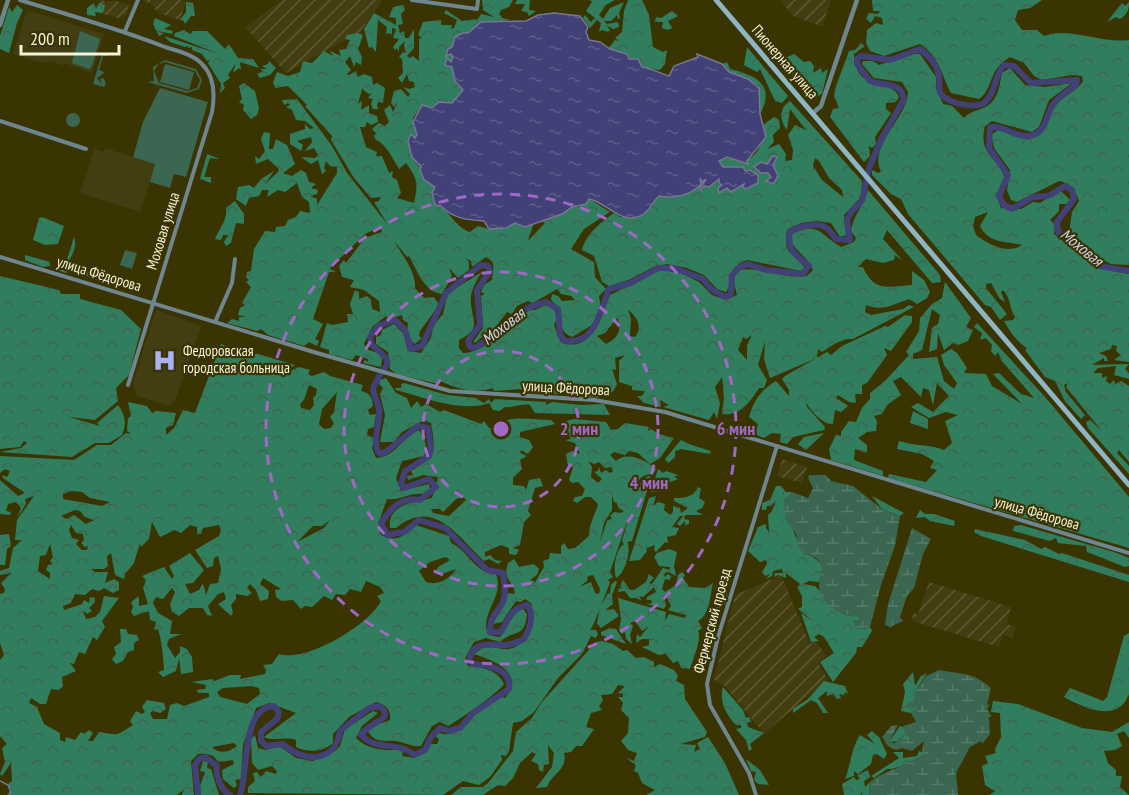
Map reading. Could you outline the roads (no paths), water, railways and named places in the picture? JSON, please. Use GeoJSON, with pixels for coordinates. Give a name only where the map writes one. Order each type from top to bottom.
{"type":"FeatureCollection","features":[{"type":"Feature","properties":{"kind":"main road","name":"Пионерная улица"},"geometry":{"type":"LineString","coordinates":[[716,0],[1129,485]]}},
{"type":"Feature","properties":{"kind":"street"},"geometry":{"type":"LineString","coordinates":[[0,26],[8,0]]}},
{"type":"Feature","properties":{"kind":"street"},"geometry":{"type":"LineString","coordinates":[[20,0],[125,31],[138,0]]}},
{"type":"Feature","properties":{"kind":"street"},"geometry":{"type":"LineString","coordinates":[[412,0],[477,9],[478,0]]}},
{"type":"Feature","properties":{"kind":"street"},"geometry":{"type":"LineString","coordinates":[[813,113],[820,106],[857,0]]}},
{"type":"Feature","properties":{"kind":"street","name":"Моховая улица"},"geometry":{"type":"LineString","coordinates":[[125,31],[193,57],[203,65],[212,83],[214,94],[212,115],[128,385]]}},
{"type":"Feature","properties":{"kind":"street"},"geometry":{"type":"LineString","coordinates":[[0,121],[86,149]]}},
{"type":"Feature","properties":{"kind":"street","name":"улица Фёдорова"},"geometry":{"type":"LineString","coordinates":[[0,256],[394,376],[461,393],[632,405],[665,412],[1129,553]]}},
{"type":"Feature","properties":{"kind":"street"},"geometry":{"type":"LineString","coordinates":[[215,322],[232,283],[235,259]]}},
{"type":"Feature","properties":{"kind":"street","name":"Фермерский проезд"},"geometry":{"type":"LineString","coordinates":[[756,795],[748,773],[710,705],[707,684],[718,637],[777,446]]}},
{"type":"Feature","properties":{"kind":"water"},"geometry":{"type":"Polygon","coordinates":[[[554,13],[580,16],[588,27],[586,32],[589,40],[600,42],[610,49],[627,54],[629,59],[638,59],[642,67],[669,76],[674,66],[698,57],[697,54],[722,64],[729,72],[748,79],[759,88],[760,114],[766,137],[747,161],[748,164],[727,157],[719,161],[723,167],[743,167],[745,171],[750,170],[758,175],[758,183],[746,189],[743,187],[744,184],[731,192],[727,188],[719,193],[718,188],[722,185],[719,179],[709,187],[704,186],[702,191],[700,189],[706,179],[702,182],[700,178],[701,184],[693,191],[677,196],[659,196],[645,213],[637,217],[623,216],[589,199],[586,204],[572,207],[562,214],[525,227],[515,223],[506,228],[489,229],[484,221],[460,218],[441,206],[435,205],[432,193],[435,187],[424,180],[421,167],[412,157],[408,141],[411,134],[415,138],[417,135],[413,122],[422,105],[432,108],[439,102],[452,103],[463,90],[455,81],[452,67],[445,65],[447,58],[451,62],[453,57],[451,54],[446,56],[455,37],[468,33],[481,22],[526,21],[538,15],[554,13]]]}},
{"type":"Feature","properties":{"kind":"water"},"geometry":{"type":"Polygon","coordinates":[[[773,156],[777,157],[773,165],[778,176],[773,184],[766,181],[771,177],[768,173],[761,173],[754,167],[761,162],[767,164],[773,156]]]}},
{"type":"Feature","properties":{"kind":"waterway","name":"Моховая"},"geometry":{"type":"LineString","coordinates":[[240,795],[251,728],[263,709],[274,706],[279,712],[277,719],[261,732],[261,741],[266,746],[283,744],[300,754],[318,757],[332,749],[340,731],[369,708],[379,706],[384,710],[385,716],[361,735],[374,743],[401,748],[414,755],[425,750],[431,737],[440,728],[449,731],[460,728],[473,713],[509,689],[507,677],[498,669],[473,664],[469,660],[479,646],[513,644],[524,639],[528,631],[531,613],[527,605],[513,612],[501,632],[490,632],[492,619],[504,599],[503,573],[487,570],[445,528],[419,520],[404,532],[387,535],[381,523],[397,505],[407,500],[420,500],[436,487],[429,479],[404,488],[401,484],[405,471],[429,456],[431,449],[428,428],[418,426],[387,451],[382,454],[378,452],[376,441],[379,409],[373,389],[387,361],[371,344],[370,337],[378,326],[395,320],[405,330],[411,349],[422,346],[446,293],[481,265],[488,266],[490,271],[477,290],[480,325],[468,341],[470,347],[475,348],[523,310],[546,302],[558,309],[560,335],[565,341],[576,341],[591,332],[609,289],[631,283],[658,268],[674,268],[703,279],[711,289],[725,297],[731,294],[732,275],[747,264],[766,270],[803,274],[809,266],[791,248],[790,232],[802,227],[817,225],[826,228],[836,239],[850,240],[847,220],[851,212],[862,201],[869,168],[881,140],[904,99],[899,89],[870,81],[857,64],[857,59],[861,56],[890,60],[920,49],[936,68],[941,94],[962,104],[975,105],[985,102],[1004,65],[1014,66],[1031,83],[1077,80],[1076,85],[1054,103],[1038,133],[1021,136],[1000,128],[990,127],[989,148],[1008,175],[999,196],[1004,205],[1012,209],[1033,197],[1048,196],[1065,186],[1072,190],[1074,199],[1057,222],[1058,232],[1104,267],[1129,271]]}},
{"type":"Feature","properties":{"kind":"waterway","name":"Моховая"},"geometry":{"type":"LineString","coordinates":[[198,795],[195,765],[199,759],[205,757],[217,766],[219,782],[230,795]]}},
{"type":"Feature","properties":{"kind":"waterway"},"geometry":{"type":"LineString","coordinates":[[0,781],[8,785],[11,792],[8,795]]}},
{"type":"Feature","properties":{"kind":"place","name":"Федоровская городская больница"},"geometry":{"type":"Point","coordinates":[165,360]}}]}
